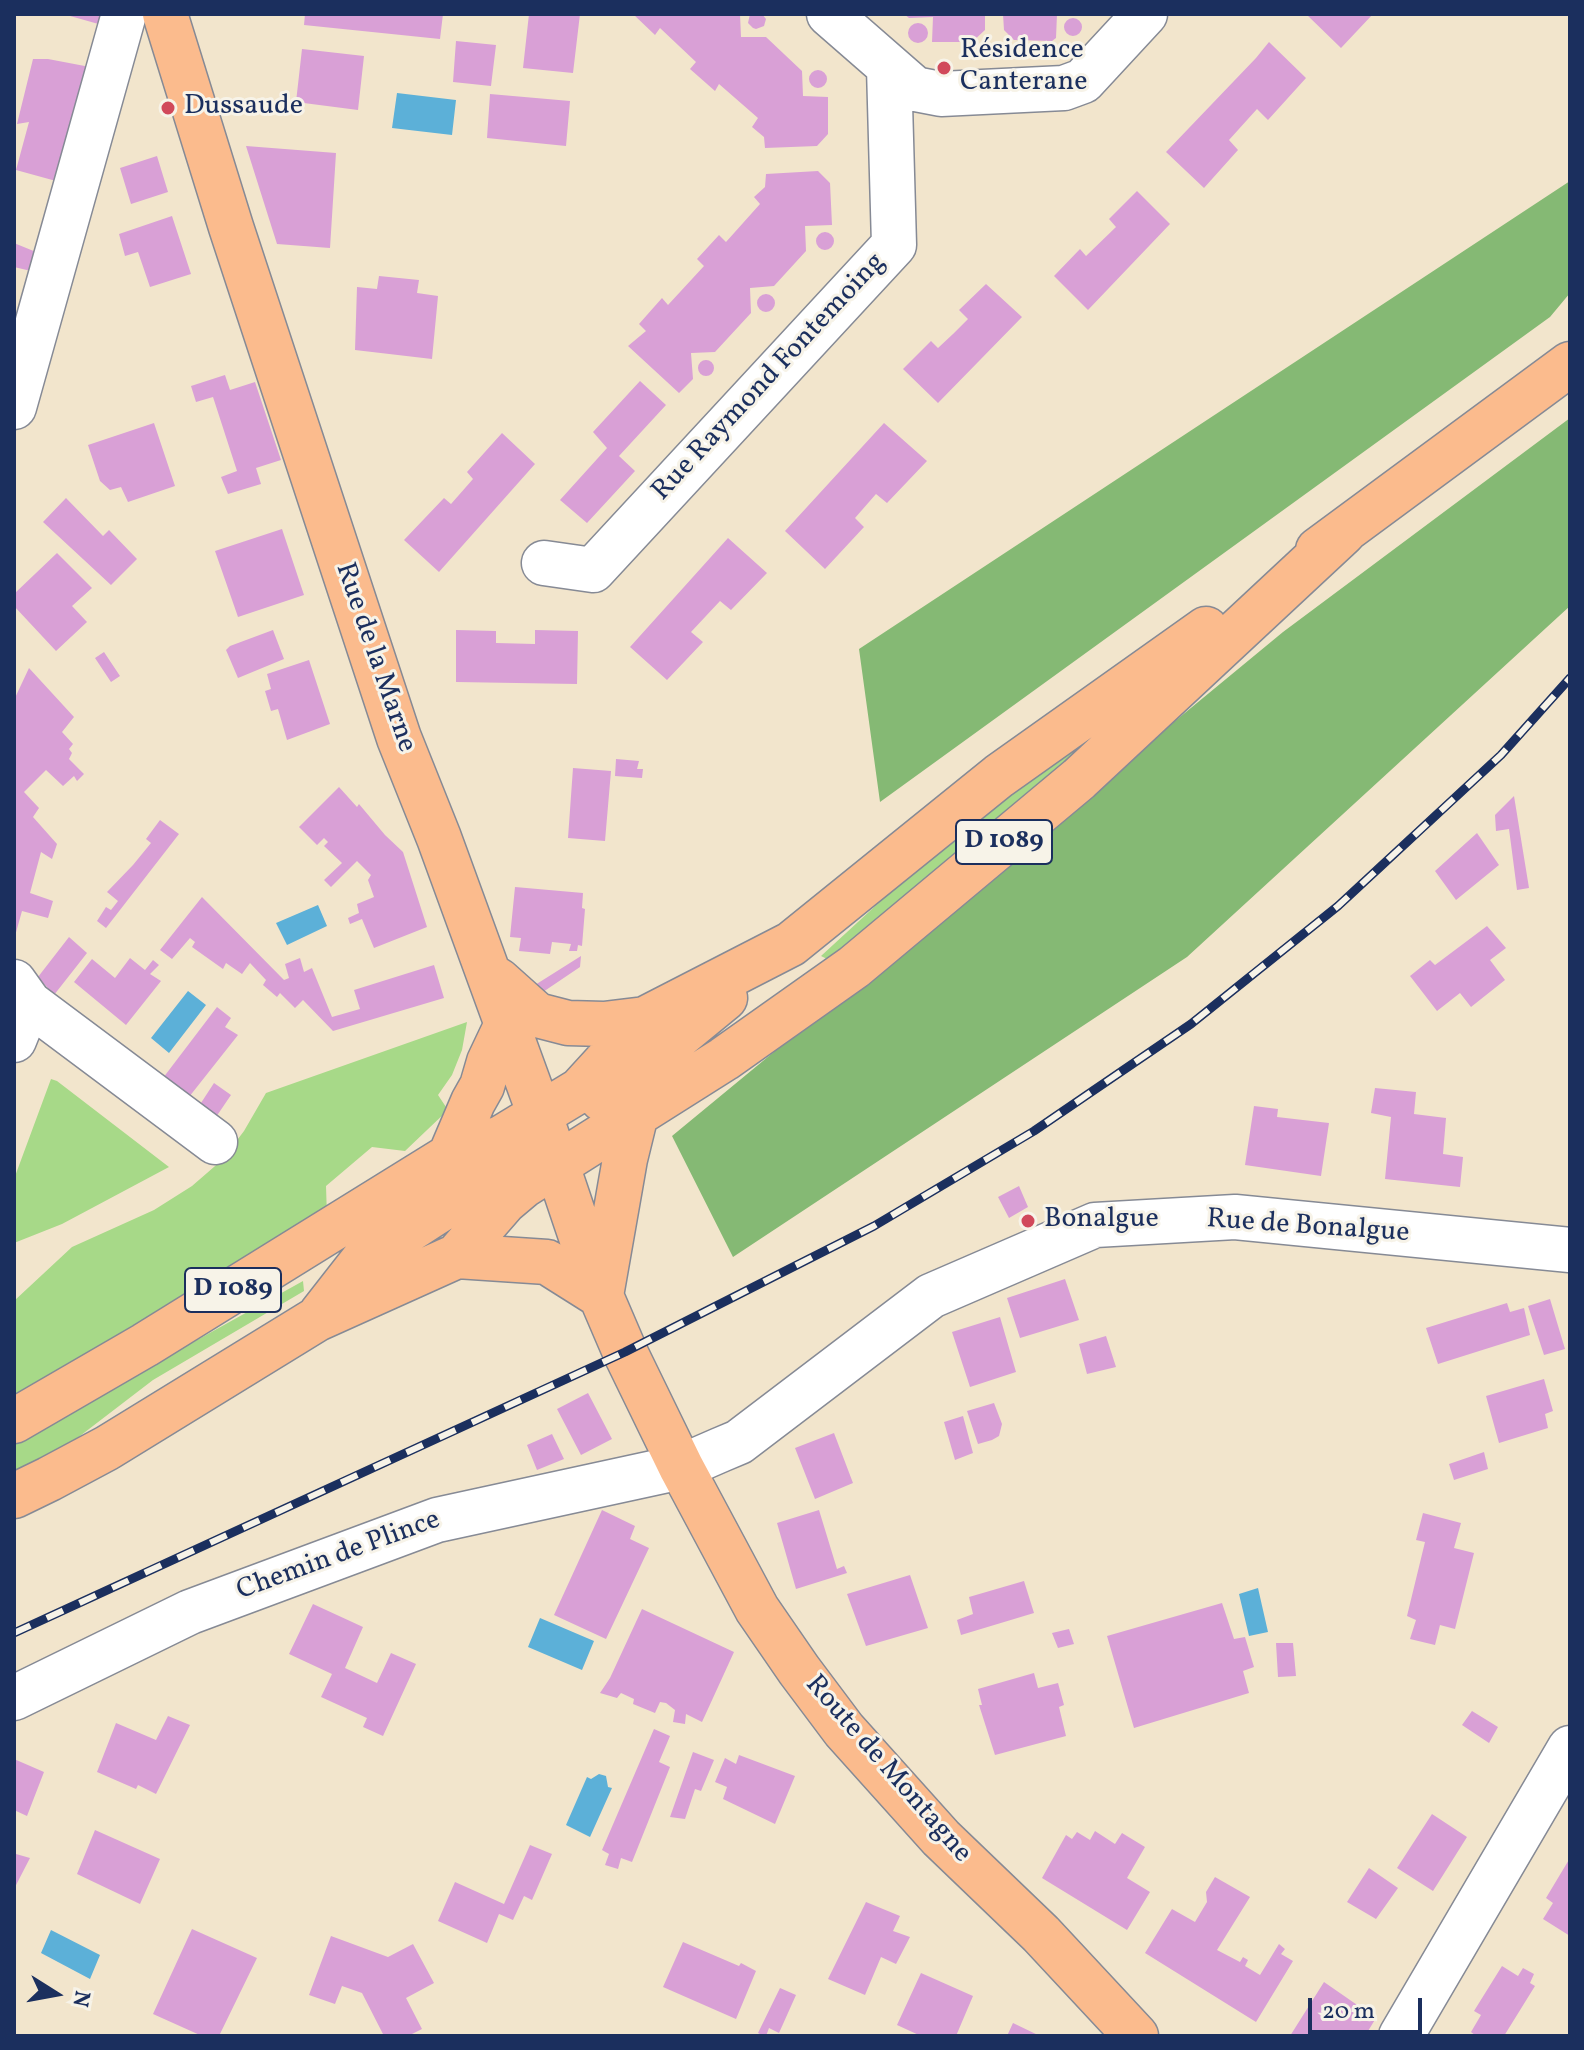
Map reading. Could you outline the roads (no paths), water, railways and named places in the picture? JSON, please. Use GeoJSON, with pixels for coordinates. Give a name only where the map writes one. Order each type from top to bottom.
{"type":"FeatureCollection","features":[{"type":"Feature","properties":{"kind":"main road","name":"Rue de la Marne"},"geometry":{"type":"LineString","coordinates":[[165,14],[231,227],[399,738],[439,838],[540,1115],[601,1296]]}},
{"type":"Feature","properties":{"kind":"main road","name":"D 1089"},"geometry":{"type":"LineString","coordinates":[[555,1164],[577,1119],[999,776],[1343,533],[1570,364]]}},
{"type":"Feature","properties":{"kind":"main road","name":"D 1089"},"geometry":{"type":"LineString","coordinates":[[14,1496],[107,1448],[317,1319],[457,1256],[504,1202],[523,1186],[724,1059],[866,957],[1079,779],[1343,533]]}},
{"type":"Feature","properties":{"kind":"main road","name":"D 1089"},"geometry":{"type":"LineString","coordinates":[[14,1421],[145,1345],[450,1156],[501,1138],[540,1115],[580,1090],[645,1019],[791,944]]}},
{"type":"Feature","properties":{"kind":"main road"},"geometry":{"type":"LineString","coordinates":[[488,974],[537,1015],[568,1023],[604,1024],[645,1019]]}},
{"type":"Feature","properties":{"kind":"main road"},"geometry":{"type":"LineString","coordinates":[[450,1156],[507,1024]]}},
{"type":"Feature","properties":{"kind":"main road"},"geometry":{"type":"LineString","coordinates":[[457,1256],[547,1262],[601,1296],[636,1114]]}},
{"type":"Feature","properties":{"kind":"main road","name":"D 1089"},"geometry":{"type":"LineString","coordinates":[[317,1319],[364,1259],[506,1167],[540,1115]]}},
{"type":"Feature","properties":{"kind":"main road","name":"Route de Montagne"},"geometry":{"type":"LineString","coordinates":[[601,1296],[681,1467],[757,1609],[799,1670],[844,1730],[941,1838],[1041,1934],[1136,2036]]}},
{"type":"Feature","properties":{"kind":"street"},"geometry":{"type":"LineString","coordinates":[[14,407],[124,14]]}},
{"type":"Feature","properties":{"kind":"street"},"geometry":{"type":"LineString","coordinates":[[829,14],[915,89],[941,94],[1064,88],[1083,81],[1145,14]]}},
{"type":"Feature","properties":{"kind":"street","name":"Rue Raymond Fontemoing"},"geometry":{"type":"LineString","coordinates":[[544,563],[593,570],[894,245],[889,68]]}},
{"type":"Feature","properties":{"kind":"street"},"geometry":{"type":"LineString","coordinates":[[19,1008],[215,1142]]}},
{"type":"Feature","properties":{"kind":"street","name":"Rue de Bonalgue"},"geometry":{"type":"LineString","coordinates":[[681,1467],[739,1442],[931,1296],[1095,1225],[1235,1217],[1570,1250]]}},
{"type":"Feature","properties":{"kind":"street","name":"Chemin de Plince"},"geometry":{"type":"LineString","coordinates":[[14,1698],[190,1612],[437,1520],[681,1467]]}},
{"type":"Feature","properties":{"kind":"street"},"geometry":{"type":"LineString","coordinates":[[1401,2036],[1570,1748]]}},
{"type":"Feature","properties":{"kind":"water"},"geometry":{"type":"Polygon","coordinates":[[[397,93],[456,100],[452,135],[392,128],[397,93]]]}},
{"type":"Feature","properties":{"kind":"water"},"geometry":{"type":"Polygon","coordinates":[[[318,905],[327,926],[287,945],[276,923],[318,905]]]}},
{"type":"Feature","properties":{"kind":"water"},"geometry":{"type":"Polygon","coordinates":[[[188,991],[206,1005],[169,1053],[151,1038],[188,991]]]}},
{"type":"Feature","properties":{"kind":"water"},"geometry":{"type":"Polygon","coordinates":[[[1258,1588],[1268,1632],[1249,1636],[1239,1594],[1258,1588]]]}},
{"type":"Feature","properties":{"kind":"water"},"geometry":{"type":"Polygon","coordinates":[[[540,1618],[594,1641],[582,1670],[528,1647],[540,1618]]]}},
{"type":"Feature","properties":{"kind":"water"},"geometry":{"type":"Polygon","coordinates":[[[599,1774],[606,1776],[608,1787],[612,1788],[590,1837],[566,1825],[587,1777],[591,1779],[599,1774]]]}},
{"type":"Feature","properties":{"kind":"water"},"geometry":{"type":"Polygon","coordinates":[[[51,1930],[100,1955],[90,1979],[41,1953],[51,1930]]]}},
{"type":"Feature","properties":{"kind":"railway"},"geometry":{"type":"LineString","coordinates":[[14,1633],[625,1352],[874,1226],[1034,1131],[1191,1024],[1338,906],[1501,755],[1570,678]]}},
{"type":"Feature","properties":{"kind":"place","name":"Résidence Canterane"},"geometry":{"type":"Point","coordinates":[944,68]}},
{"type":"Feature","properties":{"kind":"place","name":"Dussaude"},"geometry":{"type":"Point","coordinates":[168,108]}},
{"type":"Feature","properties":{"kind":"place","name":"Bonalgue"},"geometry":{"type":"Point","coordinates":[1028,1221]}}]}
